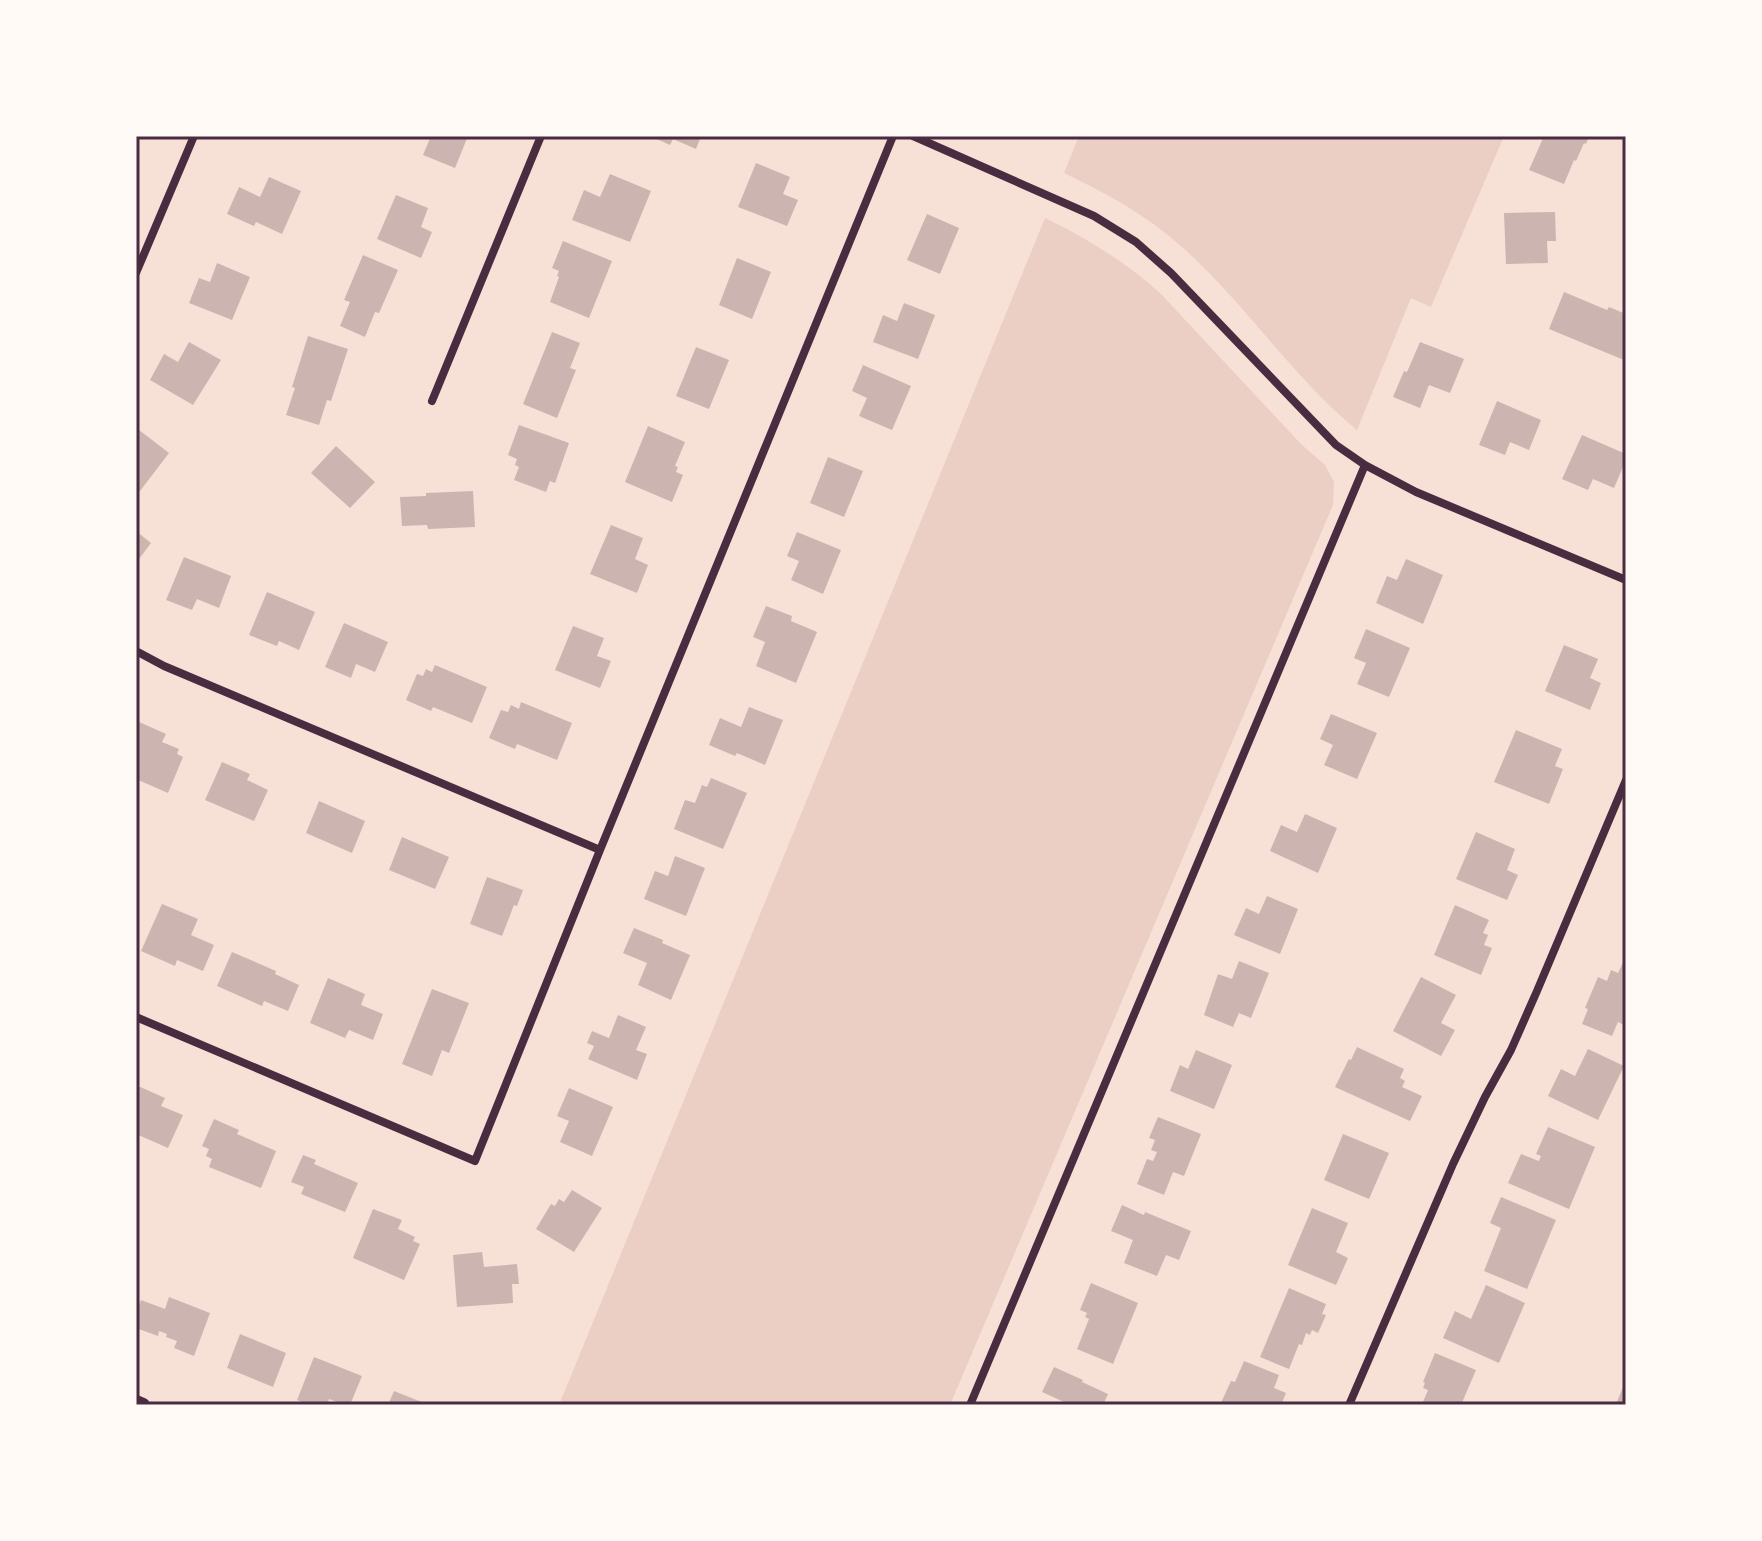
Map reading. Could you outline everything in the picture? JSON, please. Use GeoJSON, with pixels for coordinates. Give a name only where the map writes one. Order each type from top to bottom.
{"type":"FeatureCollection","features":[{"type":"Feature","properties":{"kind":"street"},"geometry":{"type":"LineString","coordinates":[[136,273],[194,136]]}},
{"type":"Feature","properties":{"kind":"street"},"geometry":{"type":"LineString","coordinates":[[432,401],[541,136]]}},
{"type":"Feature","properties":{"kind":"street"},"geometry":{"type":"LineString","coordinates":[[136,1017],[475,1161],[893,136]]}},
{"type":"Feature","properties":{"kind":"street"},"geometry":{"type":"LineString","coordinates":[[913,136],[1094,216],[1136,242],[1171,273],[1336,445],[1365,465],[1416,492],[1626,580]]}},
{"type":"Feature","properties":{"kind":"street"},"geometry":{"type":"LineString","coordinates":[[970,1405],[1365,465]]}},
{"type":"Feature","properties":{"kind":"street"},"geometry":{"type":"LineString","coordinates":[[136,651],[164,666],[600,850]]}},
{"type":"Feature","properties":{"kind":"street"},"geometry":{"type":"LineString","coordinates":[[1349,1405],[1453,1164],[1511,1050],[1626,780]]}},
{"type":"Feature","properties":{"kind":"street"},"geometry":{"type":"LineString","coordinates":[[136,1402],[143,1405]]}},
{"type":"Feature","properties":{"kind":"shaded area"},"geometry":{"type":"Polygon","coordinates":[[[1079,136],[1504,136],[1431,307],[1411,298],[1357,430],[1311,387],[1228,293],[1183,248],[1126,206],[1064,173],[1079,136]]]}},
{"type":"Feature","properties":{"kind":"shaded area"},"geometry":{"type":"Polygon","coordinates":[[[1045,218],[1106,252],[1161,294],[1301,444],[1325,465],[1334,482],[1333,505],[950,1405],[559,1405],[1045,218]]]}},
{"type":"Feature","properties":{"kind":"building"},"geometry":{"type":"Polygon","coordinates":[[[431,136],[468,136],[455,168],[423,155],[431,136]]]}},
{"type":"Feature","properties":{"kind":"building"},"geometry":{"type":"Polygon","coordinates":[[[650,136],[701,136],[696,149],[673,139],[670,145],[650,136]]]}},
{"type":"Feature","properties":{"kind":"building"},"geometry":{"type":"Polygon","coordinates":[[[1544,136],[1589,136],[1564,184],[1529,170],[1544,136]]]}},
{"type":"Feature","properties":{"kind":"building"},"geometry":{"type":"Polygon","coordinates":[[[756,163],[790,177],[783,194],[798,200],[787,226],[738,207],[756,163]]]}},
{"type":"Feature","properties":{"kind":"building"},"geometry":{"type":"Polygon","coordinates":[[[610,174],[651,191],[630,242],[572,220],[584,190],[600,197],[610,174]]]}},
{"type":"Feature","properties":{"kind":"building"},"geometry":{"type":"Polygon","coordinates":[[[269,177],[301,191],[282,234],[227,214],[239,187],[260,197],[269,177]]]}},
{"type":"Feature","properties":{"kind":"building"},"geometry":{"type":"Polygon","coordinates":[[[396,195],[428,208],[421,227],[432,232],[421,258],[377,239],[396,195]]]}},
{"type":"Feature","properties":{"kind":"building"},"geometry":{"type":"Polygon","coordinates":[[[1555,212],[1556,241],[1547,241],[1548,263],[1506,264],[1504,213],[1555,212]]]}},
{"type":"Feature","properties":{"kind":"building"},"geometry":{"type":"Polygon","coordinates":[[[927,214],[959,228],[940,274],[907,260],[927,214]]]}},
{"type":"Feature","properties":{"kind":"building"},"geometry":{"type":"Polygon","coordinates":[[[563,241],[612,261],[589,318],[550,302],[559,277],[559,271],[552,268],[563,241]]]}},
{"type":"Feature","properties":{"kind":"building"},"geometry":{"type":"Polygon","coordinates":[[[363,255],[398,270],[365,337],[340,326],[350,302],[344,300],[363,255]]]}},
{"type":"Feature","properties":{"kind":"building"},"geometry":{"type":"Polygon","coordinates":[[[737,258],[771,272],[752,319],[719,305],[737,258]]]}},
{"type":"Feature","properties":{"kind":"building"},"geometry":{"type":"Polygon","coordinates":[[[217,263],[250,277],[232,320],[189,303],[199,278],[210,282],[217,263]]]}},
{"type":"Feature","properties":{"kind":"building"},"geometry":{"type":"Polygon","coordinates":[[[1564,292],[1607,310],[1609,307],[1626,314],[1624,360],[1549,329],[1564,292]]]}},
{"type":"Feature","properties":{"kind":"building"},"geometry":{"type":"Polygon","coordinates":[[[904,303],[935,315],[918,359],[873,342],[883,315],[897,321],[904,303]]]}},
{"type":"Feature","properties":{"kind":"building"},"geometry":{"type":"Polygon","coordinates":[[[552,332],[580,343],[570,368],[576,370],[557,418],[523,404],[552,332]]]}},
{"type":"Feature","properties":{"kind":"building"},"geometry":{"type":"Polygon","coordinates":[[[308,336],[348,349],[331,401],[327,400],[319,425],[286,415],[308,336]]]}},
{"type":"Feature","properties":{"kind":"building"},"geometry":{"type":"Polygon","coordinates":[[[189,342],[221,360],[193,405],[150,380],[164,354],[178,362],[189,342]]]}},
{"type":"Feature","properties":{"kind":"building"},"geometry":{"type":"Polygon","coordinates":[[[1420,342],[1464,359],[1450,393],[1429,385],[1420,408],[1393,397],[1420,342]]]}},
{"type":"Feature","properties":{"kind":"building"},"geometry":{"type":"Polygon","coordinates":[[[696,347],[729,360],[709,409],[676,396],[696,347]]]}},
{"type":"Feature","properties":{"kind":"building"},"geometry":{"type":"Polygon","coordinates":[[[863,365],[911,386],[892,430],[859,416],[867,398],[852,391],[863,365]]]}},
{"type":"Feature","properties":{"kind":"building"},"geometry":{"type":"Polygon","coordinates":[[[1497,401],[1541,420],[1529,450],[1510,442],[1505,455],[1479,445],[1497,401]]]}},
{"type":"Feature","properties":{"kind":"building"},"geometry":{"type":"Polygon","coordinates":[[[519,425],[569,443],[555,483],[550,481],[546,492],[514,480],[519,467],[515,465],[517,459],[508,455],[519,425]]]}},
{"type":"Feature","properties":{"kind":"building"},"geometry":{"type":"Polygon","coordinates":[[[648,426],[685,442],[675,466],[678,467],[676,472],[683,475],[672,502],[625,482],[648,426]]]}},
{"type":"Feature","properties":{"kind":"building"},"geometry":{"type":"Polygon","coordinates":[[[139,430],[169,453],[140,491],[136,489],[136,434],[139,430]]]}},
{"type":"Feature","properties":{"kind":"building"},"geometry":{"type":"Polygon","coordinates":[[[1582,435],[1626,454],[1614,488],[1593,479],[1588,490],[1562,479],[1582,435]]]}},
{"type":"Feature","properties":{"kind":"building"},"geometry":{"type":"Polygon","coordinates":[[[336,446],[375,482],[350,508],[311,473],[336,446]]]}},
{"type":"Feature","properties":{"kind":"building"},"geometry":{"type":"Polygon","coordinates":[[[828,457],[863,471],[844,517],[810,503],[828,457]]]}},
{"type":"Feature","properties":{"kind":"building"},"geometry":{"type":"Polygon","coordinates":[[[473,491],[475,527],[428,529],[427,525],[402,526],[400,497],[473,491]]]}},
{"type":"Feature","properties":{"kind":"building"},"geometry":{"type":"Polygon","coordinates":[[[611,525],[643,538],[635,559],[648,565],[637,593],[590,574],[611,525]]]}},
{"type":"Feature","properties":{"kind":"building"},"geometry":{"type":"Polygon","coordinates":[[[136,531],[151,543],[136,563],[136,531]]]}},
{"type":"Feature","properties":{"kind":"building"},"geometry":{"type":"Polygon","coordinates":[[[797,532],[841,550],[823,594],[791,580],[799,561],[787,556],[797,532]]]}},
{"type":"Feature","properties":{"kind":"building"},"geometry":{"type":"Polygon","coordinates":[[[184,557],[231,576],[219,608],[197,599],[192,610],[166,600],[184,557]]]}},
{"type":"Feature","properties":{"kind":"building"},"geometry":{"type":"Polygon","coordinates":[[[1406,559],[1443,575],[1423,624],[1376,603],[1387,576],[1397,580],[1406,559]]]}},
{"type":"Feature","properties":{"kind":"building"},"geometry":{"type":"Polygon","coordinates":[[[267,592],[315,612],[299,650],[279,641],[277,646],[249,635],[267,592]]]}},
{"type":"Feature","properties":{"kind":"building"},"geometry":{"type":"Polygon","coordinates":[[[766,606],[792,616],[791,621],[817,632],[796,683],[756,666],[765,642],[753,637],[766,606]]]}},
{"type":"Feature","properties":{"kind":"building"},"geometry":{"type":"Polygon","coordinates":[[[344,623],[388,642],[375,672],[356,664],[351,678],[325,667],[344,623]]]}},
{"type":"Feature","properties":{"kind":"building"},"geometry":{"type":"Polygon","coordinates":[[[573,626],[604,638],[597,656],[611,661],[600,688],[555,670],[573,626]]]}},
{"type":"Feature","properties":{"kind":"building"},"geometry":{"type":"Polygon","coordinates":[[[1366,629],[1410,648],[1389,697],[1357,684],[1366,663],[1354,658],[1366,629]]]}},
{"type":"Feature","properties":{"kind":"building"},"geometry":{"type":"Polygon","coordinates":[[[1564,645],[1598,659],[1590,678],[1601,683],[1590,710],[1545,691],[1564,645]]]}},
{"type":"Feature","properties":{"kind":"building"},"geometry":{"type":"Polygon","coordinates":[[[435,665],[487,687],[472,723],[406,700],[417,674],[423,676],[426,669],[432,672],[435,665]]]}},
{"type":"Feature","properties":{"kind":"building"},"geometry":{"type":"Polygon","coordinates":[[[521,702],[572,723],[557,760],[517,744],[515,749],[489,738],[501,710],[508,712],[511,705],[519,709],[521,702]]]}},
{"type":"Feature","properties":{"kind":"building"},"geometry":{"type":"Polygon","coordinates":[[[749,707],[783,720],[765,765],[709,745],[720,718],[741,727],[749,707]]]}},
{"type":"Feature","properties":{"kind":"building"},"geometry":{"type":"Polygon","coordinates":[[[1331,714],[1377,733],[1357,779],[1324,765],[1333,745],[1320,739],[1331,714]]]}},
{"type":"Feature","properties":{"kind":"building"},"geometry":{"type":"Polygon","coordinates":[[[137,721],[166,734],[162,742],[179,749],[177,754],[183,757],[168,793],[136,779],[137,721]]]}},
{"type":"Feature","properties":{"kind":"building"},"geometry":{"type":"Polygon","coordinates":[[[1516,730],[1562,749],[1555,766],[1563,769],[1549,804],[1494,782],[1516,730]]]}},
{"type":"Feature","properties":{"kind":"building"},"geometry":{"type":"Polygon","coordinates":[[[222,762],[250,774],[247,780],[268,790],[254,821],[205,800],[222,762]]]}},
{"type":"Feature","properties":{"kind":"building"},"geometry":{"type":"Polygon","coordinates":[[[711,778],[747,793],[723,849],[674,829],[685,800],[695,803],[702,785],[707,787],[711,778]]]}},
{"type":"Feature","properties":{"kind":"building"},"geometry":{"type":"Polygon","coordinates":[[[319,801],[365,821],[352,853],[306,833],[319,801]]]}},
{"type":"Feature","properties":{"kind":"building"},"geometry":{"type":"Polygon","coordinates":[[[1305,814],[1337,828],[1318,873],[1270,851],[1281,825],[1297,832],[1305,814]]]}},
{"type":"Feature","properties":{"kind":"building"},"geometry":{"type":"Polygon","coordinates":[[[1476,832],[1515,849],[1507,870],[1518,875],[1507,900],[1456,879],[1476,832]]]}},
{"type":"Feature","properties":{"kind":"building"},"geometry":{"type":"Polygon","coordinates":[[[402,837],[449,857],[435,889],[389,870],[402,837]]]}},
{"type":"Feature","properties":{"kind":"building"},"geometry":{"type":"Polygon","coordinates":[[[675,856],[705,868],[686,916],[644,899],[655,871],[668,876],[675,856]]]}},
{"type":"Feature","properties":{"kind":"building"},"geometry":{"type":"Polygon","coordinates":[[[487,877],[523,890],[502,936],[470,924],[487,877]]]}},
{"type":"Feature","properties":{"kind":"building"},"geometry":{"type":"Polygon","coordinates":[[[1267,896],[1298,909],[1280,954],[1234,935],[1246,908],[1259,914],[1267,896]]]}},
{"type":"Feature","properties":{"kind":"building"},"geometry":{"type":"Polygon","coordinates":[[[162,904],[198,919],[191,935],[214,945],[203,971],[177,960],[175,966],[141,951],[162,904]]]}},
{"type":"Feature","properties":{"kind":"building"},"geometry":{"type":"Polygon","coordinates":[[[1455,905],[1489,920],[1483,933],[1488,935],[1484,945],[1492,948],[1481,975],[1434,955],[1455,905]]]}},
{"type":"Feature","properties":{"kind":"building"},"geometry":{"type":"Polygon","coordinates":[[[634,928],[690,955],[671,1000],[638,985],[647,963],[623,953],[634,928]]]}},
{"type":"Feature","properties":{"kind":"building"},"geometry":{"type":"Polygon","coordinates":[[[232,952],[299,985],[288,1011],[264,1001],[262,1006],[217,986],[232,952]]]}},
{"type":"Feature","properties":{"kind":"building"},"geometry":{"type":"Polygon","coordinates":[[[1624,960],[1626,1026],[1618,1022],[1612,1036],[1582,1024],[1598,977],[1607,981],[1611,970],[1618,973],[1624,960]]]}},
{"type":"Feature","properties":{"kind":"building"},"geometry":{"type":"Polygon","coordinates":[[[1239,961],[1269,973],[1251,1018],[1239,1013],[1233,1027],[1204,1015],[1218,974],[1232,979],[1239,961]]]}},
{"type":"Feature","properties":{"kind":"building"},"geometry":{"type":"Polygon","coordinates":[[[1421,977],[1456,995],[1441,1023],[1455,1030],[1441,1056],[1393,1031],[1421,977]]]}},
{"type":"Feature","properties":{"kind":"building"},"geometry":{"type":"Polygon","coordinates":[[[328,978],[365,994],[361,1005],[383,1014],[373,1040],[349,1030],[345,1038],[310,1023],[328,978]]]}},
{"type":"Feature","properties":{"kind":"building"},"geometry":{"type":"Polygon","coordinates":[[[432,989],[469,1003],[449,1053],[442,1050],[432,1076],[402,1064],[432,989]]]}},
{"type":"Feature","properties":{"kind":"building"},"geometry":{"type":"Polygon","coordinates":[[[618,1015],[646,1027],[636,1050],[647,1054],[637,1080],[588,1059],[594,1046],[587,1043],[592,1031],[609,1038],[618,1015]]]}},
{"type":"Feature","properties":{"kind":"building"},"geometry":{"type":"Polygon","coordinates":[[[1357,1047],[1404,1069],[1400,1078],[1405,1081],[1402,1087],[1422,1096],[1410,1121],[1335,1087],[1357,1047]]]}},
{"type":"Feature","properties":{"kind":"building"},"geometry":{"type":"Polygon","coordinates":[[[1588,1049],[1624,1066],[1598,1120],[1548,1096],[1561,1069],[1575,1076],[1588,1049]]]}},
{"type":"Feature","properties":{"kind":"building"},"geometry":{"type":"Polygon","coordinates":[[[1196,1050],[1232,1065],[1214,1109],[1170,1091],[1180,1065],[1188,1069],[1196,1050]]]}},
{"type":"Feature","properties":{"kind":"building"},"geometry":{"type":"Polygon","coordinates":[[[138,1086],[165,1098],[161,1106],[183,1115],[168,1148],[136,1134],[138,1086]]]}},
{"type":"Feature","properties":{"kind":"building"},"geometry":{"type":"Polygon","coordinates":[[[569,1088],[613,1107],[592,1156],[560,1142],[569,1121],[557,1116],[569,1088]]]}},
{"type":"Feature","properties":{"kind":"building"},"geometry":{"type":"Polygon","coordinates":[[[1158,1117],[1201,1134],[1184,1176],[1173,1172],[1164,1195],[1137,1184],[1147,1159],[1153,1161],[1157,1152],[1151,1150],[1155,1140],[1149,1138],[1158,1117]]]}},
{"type":"Feature","properties":{"kind":"building"},"geometry":{"type":"Polygon","coordinates":[[[214,1119],[239,1130],[237,1134],[276,1151],[261,1188],[209,1167],[212,1159],[206,1156],[209,1149],[202,1146],[214,1119]]]}},
{"type":"Feature","properties":{"kind":"building"},"geometry":{"type":"Polygon","coordinates":[[[1548,1127],[1595,1147],[1569,1209],[1508,1183],[1521,1154],[1539,1161],[1541,1156],[1536,1154],[1548,1127]]]}},
{"type":"Feature","properties":{"kind":"building"},"geometry":{"type":"Polygon","coordinates":[[[1343,1134],[1389,1153],[1369,1199],[1324,1180],[1343,1134]]]}},
{"type":"Feature","properties":{"kind":"building"},"geometry":{"type":"Polygon","coordinates":[[[303,1155],[316,1160],[314,1164],[358,1183],[345,1212],[301,1194],[304,1187],[291,1182],[303,1155]]]}},
{"type":"Feature","properties":{"kind":"building"},"geometry":{"type":"Polygon","coordinates":[[[572,1190],[602,1208],[574,1252],[536,1229],[551,1204],[555,1206],[559,1199],[564,1202],[572,1190]]]}},
{"type":"Feature","properties":{"kind":"building"},"geometry":{"type":"Polygon","coordinates":[[[1501,1197],[1556,1220],[1527,1289],[1484,1271],[1501,1228],[1490,1223],[1501,1197]]]}},
{"type":"Feature","properties":{"kind":"building"},"geometry":{"type":"Polygon","coordinates":[[[1122,1205],[1191,1231],[1179,1260],[1166,1255],[1157,1276],[1124,1263],[1133,1240],[1111,1231],[1122,1205]]]}},
{"type":"Feature","properties":{"kind":"building"},"geometry":{"type":"Polygon","coordinates":[[[1312,1208],[1348,1223],[1336,1252],[1348,1258],[1336,1285],[1288,1265],[1312,1208]]]}},
{"type":"Feature","properties":{"kind":"building"},"geometry":{"type":"Polygon","coordinates":[[[373,1209],[402,1220],[398,1229],[415,1237],[413,1241],[420,1244],[404,1280],[353,1258],[373,1209]]]}},
{"type":"Feature","properties":{"kind":"building"},"geometry":{"type":"Polygon","coordinates":[[[482,1252],[484,1267],[517,1264],[519,1284],[512,1284],[513,1303],[457,1307],[453,1255],[482,1252]]]}},
{"type":"Feature","properties":{"kind":"building"},"geometry":{"type":"Polygon","coordinates":[[[1091,1283],[1138,1303],[1113,1364],[1077,1349],[1089,1319],[1085,1317],[1087,1313],[1080,1310],[1091,1283]]]}},
{"type":"Feature","properties":{"kind":"building"},"geometry":{"type":"Polygon","coordinates":[[[1486,1285],[1525,1303],[1499,1363],[1443,1338],[1455,1311],[1471,1319],[1486,1285]]]}},
{"type":"Feature","properties":{"kind":"building"},"geometry":{"type":"Polygon","coordinates":[[[1289,1288],[1326,1304],[1322,1314],[1326,1315],[1318,1333],[1312,1330],[1310,1335],[1306,1333],[1289,1369],[1260,1357],[1289,1288]]]}},
{"type":"Feature","properties":{"kind":"building"},"geometry":{"type":"Polygon","coordinates":[[[169,1297],[210,1313],[194,1356],[174,1348],[177,1341],[166,1337],[167,1334],[159,1331],[158,1336],[136,1328],[136,1314],[141,1300],[165,1309],[169,1297]]]}},
{"type":"Feature","properties":{"kind":"building"},"geometry":{"type":"Polygon","coordinates":[[[240,1334],[286,1353],[273,1387],[227,1368],[240,1334]]]}},
{"type":"Feature","properties":{"kind":"building"},"geometry":{"type":"Polygon","coordinates":[[[1435,1353],[1476,1370],[1461,1405],[1428,1405],[1423,1402],[1428,1390],[1423,1388],[1423,1382],[1435,1353]]]}},
{"type":"Feature","properties":{"kind":"building"},"geometry":{"type":"Polygon","coordinates":[[[314,1357],[362,1376],[350,1405],[329,1399],[327,1405],[309,1405],[297,1400],[314,1357]]]}},
{"type":"Feature","properties":{"kind":"building"},"geometry":{"type":"Polygon","coordinates":[[[1244,1361],[1279,1375],[1274,1388],[1286,1393],[1281,1405],[1220,1405],[1244,1361]]]}},
{"type":"Feature","properties":{"kind":"building"},"geometry":{"type":"Polygon","coordinates":[[[1054,1367],[1108,1394],[1103,1405],[1063,1405],[1064,1402],[1042,1392],[1054,1367]]]}},
{"type":"Feature","properties":{"kind":"building"},"geometry":{"type":"Polygon","coordinates":[[[1626,1380],[1626,1405],[1616,1404],[1626,1380]]]}},
{"type":"Feature","properties":{"kind":"building"},"geometry":{"type":"Polygon","coordinates":[[[394,1391],[429,1405],[388,1405],[394,1391]]]}}]}
